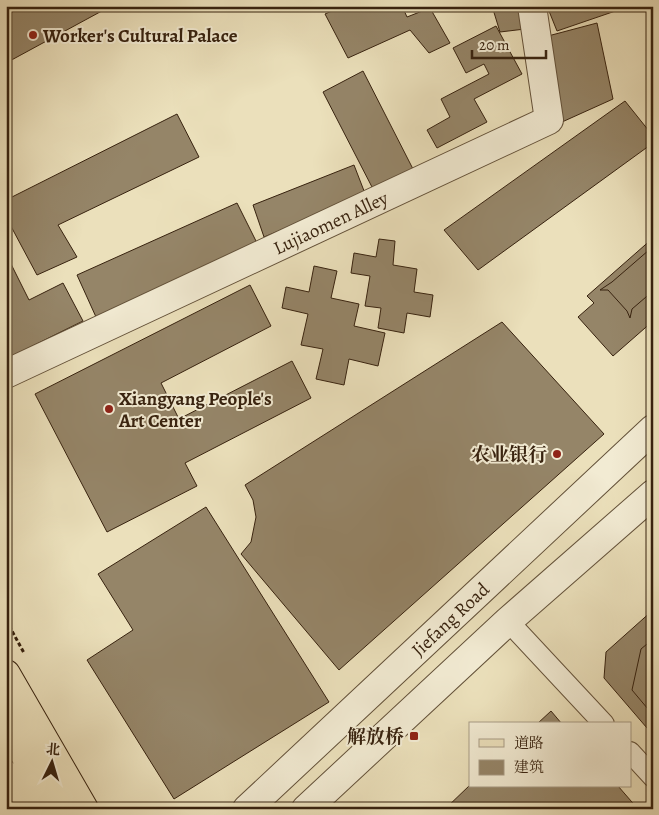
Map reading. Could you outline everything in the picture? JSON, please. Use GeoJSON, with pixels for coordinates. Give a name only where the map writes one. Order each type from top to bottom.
{"type":"FeatureCollection","features":[{"type":"Feature","properties":{"kind":"main road"},"geometry":{"type":"LineString","coordinates":[[6,674],[84,809]]}},
{"type":"Feature","properties":{"kind":"main road"},"geometry":{"type":"LineString","coordinates":[[6,722],[55,809]]}},
{"type":"Feature","properties":{"kind":"main road"},"geometry":{"type":"LineString","coordinates":[[6,775],[25,809]]}},
{"type":"Feature","properties":{"kind":"street","name":"Lujiaomen Alley"},"geometry":{"type":"LineString","coordinates":[[6,374],[549,120],[532,6]]}},
{"type":"Feature","properties":{"kind":"street","name":"Jiefang Road"},"geometry":{"type":"LineString","coordinates":[[247,809],[653,429]]}},
{"type":"Feature","properties":{"kind":"street"},"geometry":{"type":"LineString","coordinates":[[306,809],[508,621],[653,494]]}},
{"type":"Feature","properties":{"kind":"street"},"geometry":{"type":"LineString","coordinates":[[508,621],[602,722]]}},
{"type":"Feature","properties":{"kind":"street"},"geometry":{"type":"LineString","coordinates":[[632,754],[653,777]]}},
{"type":"Feature","properties":{"kind":"street"},"geometry":{"type":"LineString","coordinates":[[66,778],[93,809]]}},
{"type":"Feature","properties":{"kind":"building","name":"Worker's Cultural Palace"},"geometry":{"type":"Polygon","coordinates":[[[6,6],[111,6],[6,63],[6,6]]]}},
{"type":"Feature","properties":{"kind":"building"},"geometry":{"type":"Polygon","coordinates":[[[343,6],[402,6],[407,17],[430,8],[450,43],[429,53],[410,30],[348,58],[325,14],[343,6]]]}},
{"type":"Feature","properties":{"kind":"building"},"geometry":{"type":"Polygon","coordinates":[[[492,6],[521,6],[525,29],[500,32],[492,6]]]}},
{"type":"Feature","properties":{"kind":"building"},"geometry":{"type":"Polygon","coordinates":[[[547,6],[630,6],[557,31],[547,6]]]}},
{"type":"Feature","properties":{"kind":"building"},"geometry":{"type":"Polygon","coordinates":[[[597,23],[613,99],[562,122],[548,36],[597,23]]]}},
{"type":"Feature","properties":{"kind":"building"},"geometry":{"type":"Polygon","coordinates":[[[496,26],[522,74],[474,99],[487,122],[437,148],[427,130],[450,117],[441,99],[489,74],[484,64],[466,73],[453,48],[496,26]]]}},
{"type":"Feature","properties":{"kind":"building"},"geometry":{"type":"Polygon","coordinates":[[[363,71],[413,169],[373,189],[323,92],[363,71]]]}},
{"type":"Feature","properties":{"kind":"building"},"geometry":{"type":"Polygon","coordinates":[[[625,101],[653,136],[653,143],[478,270],[444,230],[625,101]]]}},
{"type":"Feature","properties":{"kind":"building"},"geometry":{"type":"Polygon","coordinates":[[[177,114],[199,157],[58,225],[77,257],[37,275],[6,217],[6,200],[177,114]]]}},
{"type":"Feature","properties":{"kind":"building"},"geometry":{"type":"Polygon","coordinates":[[[354,165],[366,196],[264,237],[253,205],[354,165]]]}},
{"type":"Feature","properties":{"kind":"building"},"geometry":{"type":"Polygon","coordinates":[[[237,203],[257,243],[96,317],[77,275],[237,203]]]}},
{"type":"Feature","properties":{"kind":"building"},"geometry":{"type":"Polygon","coordinates":[[[653,238],[653,321],[613,356],[578,317],[594,303],[587,296],[653,238]]]}},
{"type":"Feature","properties":{"kind":"building"},"geometry":{"type":"Polygon","coordinates":[[[379,239],[395,241],[393,265],[417,269],[414,292],[433,295],[430,317],[407,313],[404,333],[378,328],[381,308],[365,306],[370,276],[351,273],[354,253],[376,257],[379,239]]]}},
{"type":"Feature","properties":{"kind":"building"},"geometry":{"type":"Polygon","coordinates":[[[653,242],[653,291],[632,309],[630,318],[627,311],[608,290],[600,290],[649,250],[653,242]]]}},
{"type":"Feature","properties":{"kind":"building"},"geometry":{"type":"Polygon","coordinates":[[[6,254],[29,300],[63,283],[83,321],[6,359],[6,254]]]}},
{"type":"Feature","properties":{"kind":"building"},"geometry":{"type":"Polygon","coordinates":[[[314,266],[337,271],[331,298],[359,304],[354,326],[385,333],[378,366],[349,359],[344,385],[316,379],[323,349],[301,345],[308,314],[282,308],[286,287],[309,292],[314,266]]]}},
{"type":"Feature","properties":{"kind":"building","name":"Xiangyang People's Art Center"},"geometry":{"type":"Polygon","coordinates":[[[250,285],[271,326],[161,383],[179,419],[292,361],[311,398],[185,463],[197,486],[107,532],[35,394],[250,285]]]}},
{"type":"Feature","properties":{"kind":"building"},"geometry":{"type":"Polygon","coordinates":[[[502,322],[604,434],[339,670],[241,554],[251,542],[256,517],[253,500],[245,485],[502,322]]]}},
{"type":"Feature","properties":{"kind":"building"},"geometry":{"type":"Polygon","coordinates":[[[206,507],[329,702],[174,799],[87,660],[133,630],[98,574],[206,507]]]}},
{"type":"Feature","properties":{"kind":"building"},"geometry":{"type":"Polygon","coordinates":[[[653,610],[653,735],[604,678],[606,652],[653,610]]]}},
{"type":"Feature","properties":{"kind":"building"},"geometry":{"type":"Polygon","coordinates":[[[653,639],[653,715],[632,690],[641,649],[653,639]]]}},
{"type":"Feature","properties":{"kind":"building"},"geometry":{"type":"Polygon","coordinates":[[[551,711],[560,722],[539,722],[551,711]]]}},
{"type":"Feature","properties":{"kind":"building"},"geometry":{"type":"Polygon","coordinates":[[[469,786],[469,788],[620,788],[638,809],[445,809],[469,786]]]}},
{"type":"Feature","properties":{"kind":"place","name":"Worker's Cultural Palace"},"geometry":{"type":"Point","coordinates":[33,35]}},
{"type":"Feature","properties":{"kind":"place","name":"Xiangyang People's Art Center"},"geometry":{"type":"Point","coordinates":[109,409]}},
{"type":"Feature","properties":{"kind":"place","name":"农业银行"},"geometry":{"type":"Point","coordinates":[557,454]}},
{"type":"Feature","properties":{"kind":"place","name":"解放桥"},"geometry":{"type":"Point","coordinates":[414,736]}}]}
